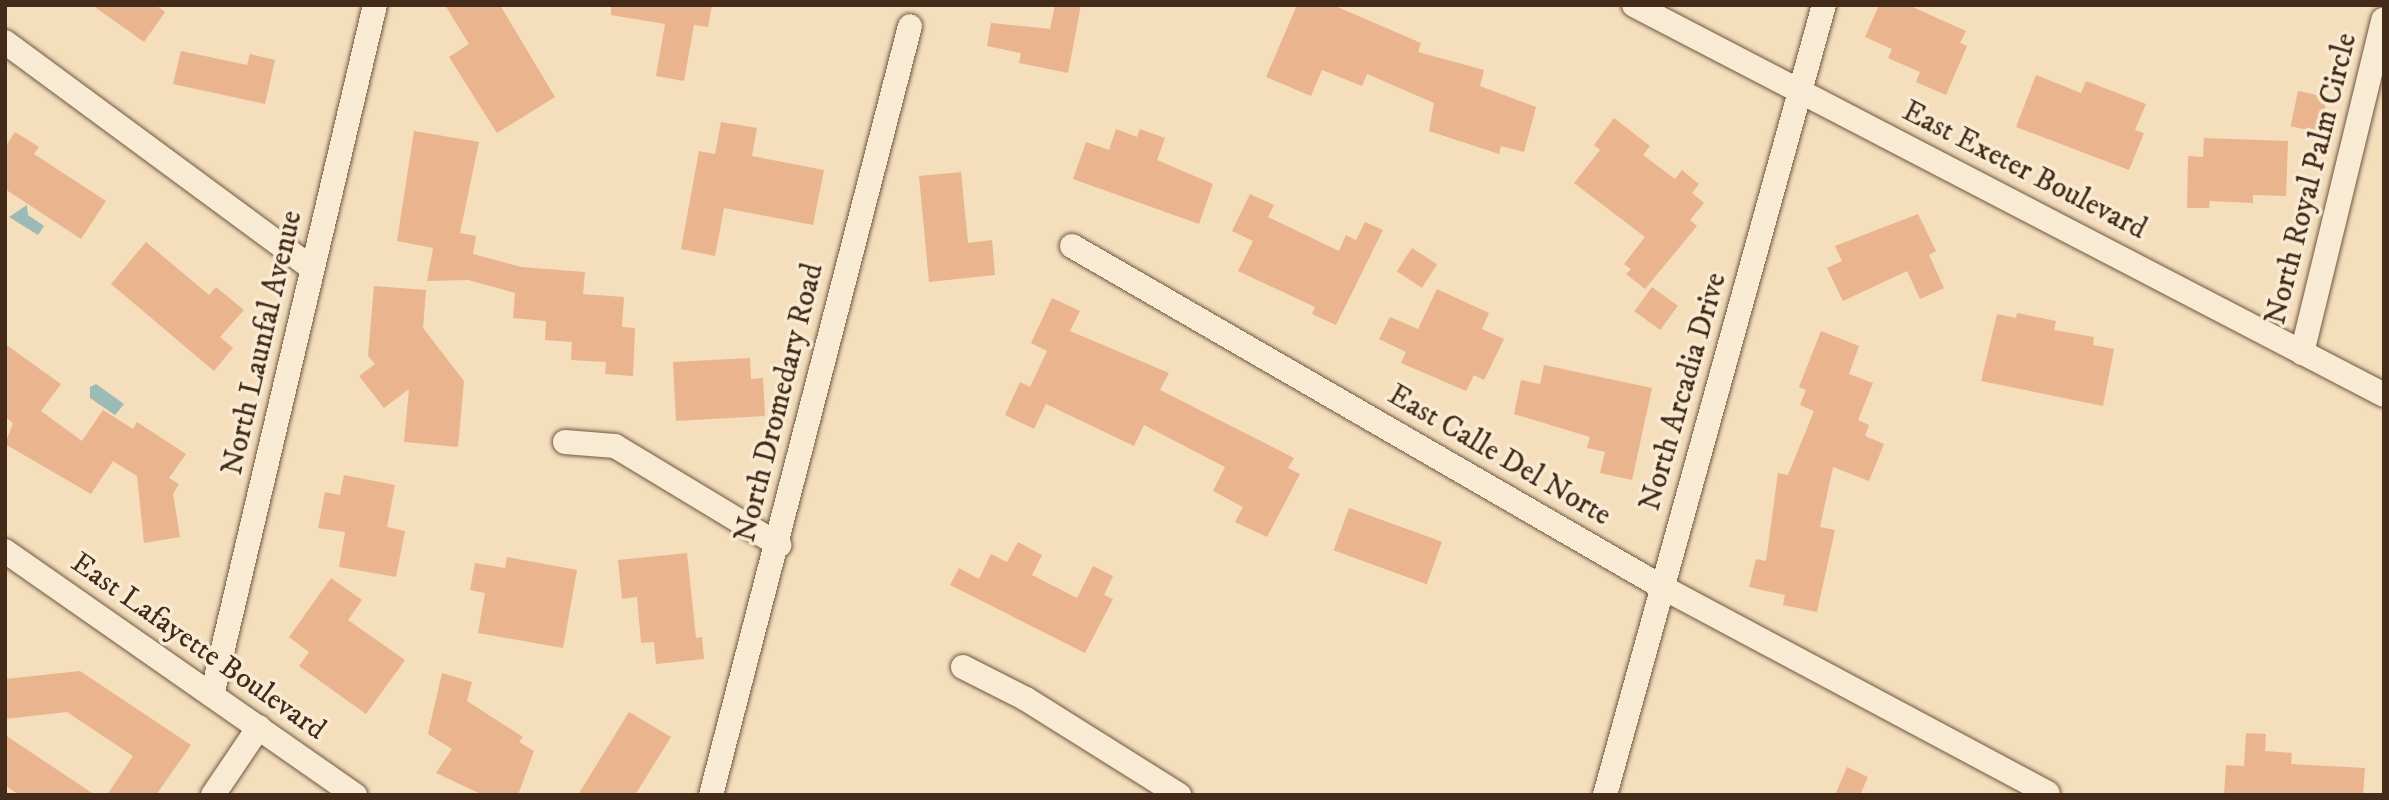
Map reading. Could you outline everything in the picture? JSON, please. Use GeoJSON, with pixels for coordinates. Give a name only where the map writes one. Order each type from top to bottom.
{"type":"FeatureCollection","features":[{"type":"Feature","properties":{"kind":"street","name":"North Launfal Avenue"},"geometry":{"type":"LineString","coordinates":[[212,695],[374,5]]}},
{"type":"Feature","properties":{"kind":"street","name":"East Exeter Boulevard"},"geometry":{"type":"LineString","coordinates":[[1634,5],[2384,395]]}},
{"type":"Feature","properties":{"kind":"street","name":"North Arcadia Drive"},"geometry":{"type":"LineString","coordinates":[[1605,795],[1824,5]]}},
{"type":"Feature","properties":{"kind":"street","name":"North Royal Palm Circle"},"geometry":{"type":"LineString","coordinates":[[2302,353],[2383,20]]}},
{"type":"Feature","properties":{"kind":"street","name":"North Dromedary Road"},"geometry":{"type":"LineString","coordinates":[[711,795],[779,545],[825,340],[910,26]]}},
{"type":"Feature","properties":{"kind":"street"},"geometry":{"type":"LineString","coordinates":[[5,42],[312,268]]}},
{"type":"Feature","properties":{"kind":"street","name":"East Calle Del Norte"},"geometry":{"type":"LineString","coordinates":[[1072,246],[1662,587],[2047,793]]}},
{"type":"Feature","properties":{"kind":"street"},"geometry":{"type":"LineString","coordinates":[[565,442],[615,446],[779,545]]}},
{"type":"Feature","properties":{"kind":"street","name":"East Lafayette Boulevard"},"geometry":{"type":"LineString","coordinates":[[5,551],[355,795]]}},
{"type":"Feature","properties":{"kind":"street"},"geometry":{"type":"LineString","coordinates":[[962,667],[1026,699],[1179,795]]}},
{"type":"Feature","properties":{"kind":"street"},"geometry":{"type":"LineString","coordinates":[[213,795],[259,727]]}},
{"type":"Feature","properties":{"kind":"water"},"geometry":{"type":"Polygon","coordinates":[[[27,205],[28,215],[44,226],[38,235],[9,217],[27,205]]]}},
{"type":"Feature","properties":{"kind":"water"},"geometry":{"type":"Polygon","coordinates":[[[96,384],[124,404],[115,415],[90,398],[90,387],[96,384]]]}},
{"type":"Feature","properties":{"kind":"building"},"geometry":{"type":"Polygon","coordinates":[[[92,5],[156,5],[165,12],[144,42],[92,5]]]}},
{"type":"Feature","properties":{"kind":"building"},"geometry":{"type":"Polygon","coordinates":[[[445,5],[500,5],[555,97],[497,133],[449,57],[469,44],[445,5]]]}},
{"type":"Feature","properties":{"kind":"building"},"geometry":{"type":"Polygon","coordinates":[[[611,5],[712,5],[708,27],[694,25],[684,81],[656,76],[665,24],[611,15],[611,5]]]}},
{"type":"Feature","properties":{"kind":"building"},"geometry":{"type":"Polygon","coordinates":[[[1055,5],[1081,5],[1068,73],[1019,63],[1021,53],[987,46],[991,23],[1050,29],[1055,5]]]}},
{"type":"Feature","properties":{"kind":"building"},"geometry":{"type":"Polygon","coordinates":[[[1297,5],[1333,5],[1421,43],[1418,52],[1484,70],[1480,86],[1536,107],[1524,152],[1501,146],[1499,154],[1429,131],[1434,103],[1367,74],[1362,86],[1322,70],[1311,96],[1266,77],[1297,5]]]}},
{"type":"Feature","properties":{"kind":"building"},"geometry":{"type":"Polygon","coordinates":[[[1879,5],[1908,5],[1966,31],[1960,43],[1967,46],[1946,95],[1916,82],[1920,72],[1888,58],[1892,49],[1865,37],[1879,5]]]}},
{"type":"Feature","properties":{"kind":"building"},"geometry":{"type":"Polygon","coordinates":[[[181,51],[247,65],[250,54],[275,60],[265,104],[173,84],[181,51]]]}},
{"type":"Feature","properties":{"kind":"building"},"geometry":{"type":"Polygon","coordinates":[[[2036,75],[2081,93],[2086,81],[2146,104],[2135,130],[2144,133],[2129,170],[2016,127],[2036,75]]]}},
{"type":"Feature","properties":{"kind":"building"},"geometry":{"type":"Polygon","coordinates":[[[2298,91],[2327,97],[2320,132],[2291,126],[2298,91]]]}},
{"type":"Feature","properties":{"kind":"building"},"geometry":{"type":"Polygon","coordinates":[[[1614,118],[1650,146],[1643,155],[1675,179],[1682,170],[1699,184],[1692,193],[1704,203],[1690,220],[1697,226],[1645,289],[1626,274],[1631,269],[1624,264],[1645,237],[1574,183],[1600,150],[1594,145],[1614,118]]]}},
{"type":"Feature","properties":{"kind":"building"},"geometry":{"type":"Polygon","coordinates":[[[721,122],[757,128],[752,156],[824,170],[813,225],[724,208],[715,256],[681,249],[699,151],[715,154],[721,122]]]}},
{"type":"Feature","properties":{"kind":"building"},"geometry":{"type":"Polygon","coordinates":[[[1116,129],[1137,137],[1140,129],[1165,138],[1157,160],[1213,184],[1199,224],[1073,179],[1086,142],[1109,150],[1116,129]]]}},
{"type":"Feature","properties":{"kind":"building"},"geometry":{"type":"Polygon","coordinates":[[[414,131],[479,142],[460,233],[476,236],[473,254],[521,267],[585,272],[583,294],[624,297],[622,327],[635,328],[633,376],[605,374],[606,362],[571,360],[572,342],[545,340],[546,321],[513,318],[515,293],[468,280],[427,281],[433,248],[397,241],[414,131]]]}},
{"type":"Feature","properties":{"kind":"building"},"geometry":{"type":"Polygon","coordinates":[[[15,132],[39,147],[34,154],[106,201],[81,239],[5,189],[5,147],[15,132]]]}},
{"type":"Feature","properties":{"kind":"building"},"geometry":{"type":"Polygon","coordinates":[[[2204,138],[2288,141],[2286,196],[2253,195],[2253,203],[2210,201],[2209,208],[2187,208],[2188,156],[2203,157],[2204,138]]]}},
{"type":"Feature","properties":{"kind":"building"},"geometry":{"type":"Polygon","coordinates":[[[961,172],[968,243],[992,240],[995,275],[929,282],[919,176],[961,172]]]}},
{"type":"Feature","properties":{"kind":"building"},"geometry":{"type":"Polygon","coordinates":[[[1250,194],[1274,205],[1268,217],[1339,251],[1346,235],[1356,240],[1365,222],[1383,230],[1336,325],[1312,314],[1315,307],[1238,271],[1253,241],[1232,231],[1250,194]]]}},
{"type":"Feature","properties":{"kind":"building"},"geometry":{"type":"Polygon","coordinates":[[[1918,214],[1936,251],[1929,255],[1944,288],[1920,299],[1907,271],[1843,301],[1827,268],[1842,261],[1835,246],[1918,214]]]}},
{"type":"Feature","properties":{"kind":"building"},"geometry":{"type":"Polygon","coordinates":[[[146,242],[209,295],[216,287],[244,310],[220,337],[233,348],[214,371],[111,284],[146,242]]]}},
{"type":"Feature","properties":{"kind":"building"},"geometry":{"type":"Polygon","coordinates":[[[1412,248],[1437,264],[1422,288],[1397,271],[1412,248]]]}},
{"type":"Feature","properties":{"kind":"building"},"geometry":{"type":"Polygon","coordinates":[[[374,286],[426,290],[423,328],[464,381],[458,447],[404,442],[409,389],[384,408],[359,376],[375,364],[368,356],[374,286]]]}},
{"type":"Feature","properties":{"kind":"building"},"geometry":{"type":"Polygon","coordinates":[[[1652,287],[1678,306],[1660,330],[1634,311],[1652,287]]]}},
{"type":"Feature","properties":{"kind":"building"},"geometry":{"type":"Polygon","coordinates":[[[1437,289],[1489,313],[1482,329],[1504,339],[1484,380],[1474,375],[1466,391],[1401,363],[1406,352],[1379,339],[1390,317],[1418,329],[1437,289]]]}},
{"type":"Feature","properties":{"kind":"building"},"geometry":{"type":"Polygon","coordinates":[[[1052,298],[1080,311],[1070,331],[1169,373],[1160,390],[1294,458],[1288,468],[1300,474],[1267,537],[1235,522],[1243,507],[1213,491],[1225,467],[1144,425],[1134,446],[1046,404],[1034,429],[1005,415],[1020,382],[1030,387],[1047,351],[1031,343],[1052,298]]]}},
{"type":"Feature","properties":{"kind":"building"},"geometry":{"type":"Polygon","coordinates":[[[2017,313],[2056,321],[2054,330],[2094,337],[2093,345],[2114,349],[2103,406],[1981,381],[1997,314],[2016,318],[2017,313]]]}},
{"type":"Feature","properties":{"kind":"building"},"geometry":{"type":"Polygon","coordinates":[[[1821,331],[1859,346],[1849,374],[1873,383],[1858,420],[1869,425],[1865,436],[1884,444],[1869,481],[1833,467],[1820,527],[1835,530],[1817,612],[1783,605],[1785,595],[1749,587],[1756,559],[1766,561],[1778,473],[1788,475],[1814,411],[1800,405],[1806,390],[1799,387],[1821,331]]]}},
{"type":"Feature","properties":{"kind":"building"},"geometry":{"type":"Polygon","coordinates":[[[5,344],[61,384],[41,411],[82,441],[103,410],[133,429],[137,422],[186,454],[169,478],[179,484],[173,494],[180,537],[144,543],[137,476],[113,461],[91,494],[5,444],[13,423],[5,417],[5,344]]]}},
{"type":"Feature","properties":{"kind":"building"},"geometry":{"type":"Polygon","coordinates":[[[750,358],[751,379],[763,378],[765,416],[676,421],[673,362],[750,358]]]}},
{"type":"Feature","properties":{"kind":"building"},"geometry":{"type":"Polygon","coordinates":[[[1544,365],[1652,388],[1632,480],[1600,473],[1605,452],[1587,448],[1590,437],[1514,414],[1521,380],[1540,384],[1544,365]]]}},
{"type":"Feature","properties":{"kind":"building"},"geometry":{"type":"Polygon","coordinates":[[[344,475],[395,485],[387,527],[405,531],[396,577],[339,567],[345,532],[318,528],[325,492],[340,495],[344,475]]]}},
{"type":"Feature","properties":{"kind":"building"},"geometry":{"type":"Polygon","coordinates":[[[1349,508],[1442,542],[1427,584],[1334,550],[1349,508]]]}},
{"type":"Feature","properties":{"kind":"building"},"geometry":{"type":"Polygon","coordinates":[[[1018,542],[1042,555],[1032,575],[1077,598],[1093,566],[1113,576],[1104,595],[1113,599],[1085,653],[950,585],[959,568],[979,579],[991,554],[1007,562],[1018,542]]]}},
{"type":"Feature","properties":{"kind":"building"},"geometry":{"type":"Polygon","coordinates":[[[687,553],[696,638],[702,637],[704,659],[656,664],[654,642],[641,643],[637,597],[622,599],[618,560],[687,553]]]}},
{"type":"Feature","properties":{"kind":"building"},"geometry":{"type":"Polygon","coordinates":[[[507,557],[577,570],[563,648],[478,633],[485,593],[470,590],[475,563],[505,568],[507,557]]]}},
{"type":"Feature","properties":{"kind":"building"},"geometry":{"type":"Polygon","coordinates":[[[331,578],[362,600],[348,620],[405,660],[366,714],[299,666],[309,652],[289,637],[331,578]]]}},
{"type":"Feature","properties":{"kind":"building"},"geometry":{"type":"Polygon","coordinates":[[[80,671],[191,745],[156,795],[107,795],[133,756],[67,712],[5,719],[5,679],[80,671]]]}},
{"type":"Feature","properties":{"kind":"building"},"geometry":{"type":"Polygon","coordinates":[[[442,673],[472,682],[467,701],[523,737],[519,742],[534,751],[518,795],[483,795],[436,773],[452,749],[428,734],[442,673]]]}},
{"type":"Feature","properties":{"kind":"building"},"geometry":{"type":"Polygon","coordinates":[[[629,712],[671,737],[635,795],[578,795],[629,712]]]}},
{"type":"Feature","properties":{"kind":"building"},"geometry":{"type":"Polygon","coordinates":[[[2246,733],[2266,734],[2265,751],[2292,753],[2291,764],[2365,768],[2363,795],[2224,795],[2226,765],[2244,766],[2246,733]]]}},
{"type":"Feature","properties":{"kind":"building"},"geometry":{"type":"Polygon","coordinates":[[[5,735],[95,795],[19,795],[5,785],[5,735]]]}},
{"type":"Feature","properties":{"kind":"building"},"geometry":{"type":"Polygon","coordinates":[[[1847,767],[1868,777],[1860,795],[1835,795],[1847,767]]]}}]}
